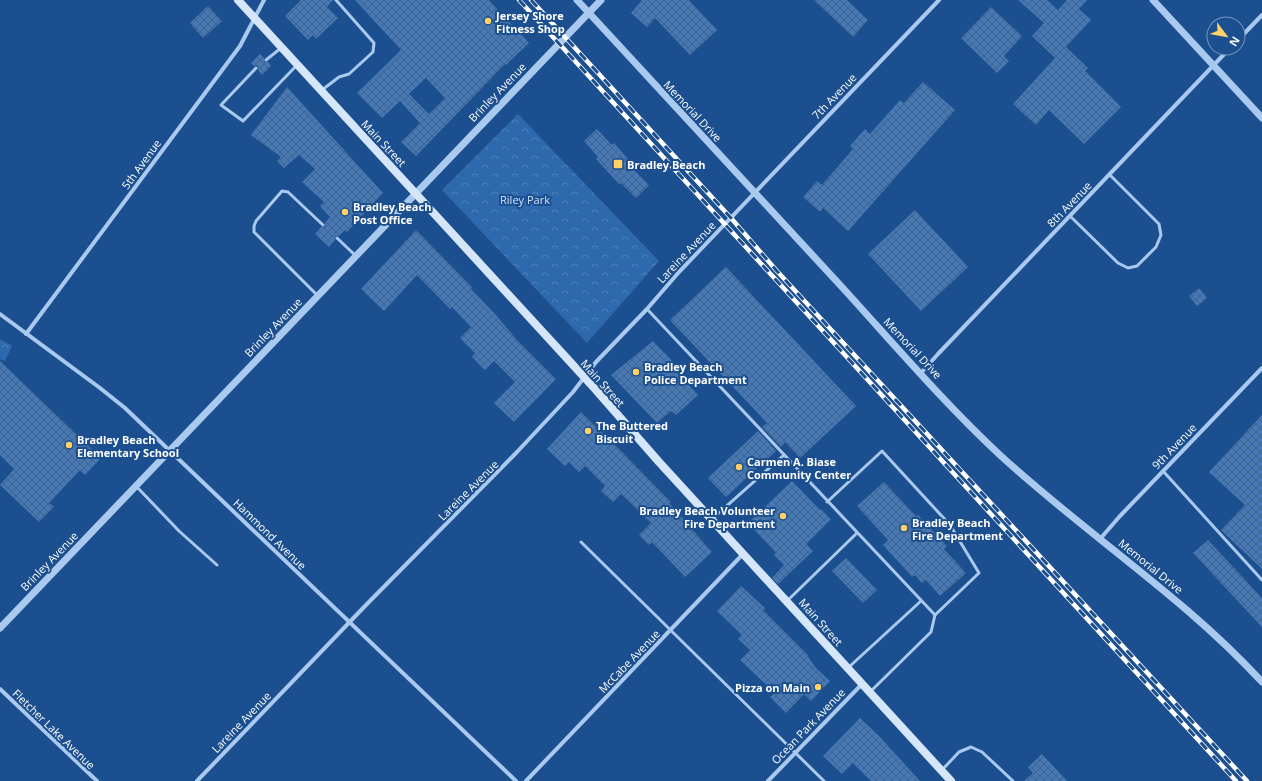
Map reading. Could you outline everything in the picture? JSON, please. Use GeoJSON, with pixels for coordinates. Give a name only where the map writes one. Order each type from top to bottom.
{"type":"FeatureCollection","features":[{"type":"Feature","properties":{"kind":"main road","name":"Main Street"},"geometry":{"type":"LineString","coordinates":[[238,0],[951,781]]}},
{"type":"Feature","properties":{"kind":"street","name":"5th Avenue"},"geometry":{"type":"LineString","coordinates":[[26,334],[240,46],[264,0]]}},
{"type":"Feature","properties":{"kind":"street","name":"Memorial Drive"},"geometry":{"type":"LineString","coordinates":[[577,0],[964,420],[1001,456],[1176,602],[1226,646],[1262,682]]}},
{"type":"Feature","properties":{"kind":"street","name":"Brinley Avenue"},"geometry":{"type":"LineString","coordinates":[[0,628],[601,0]]}},
{"type":"Feature","properties":{"kind":"street","name":"7th Avenue"},"geometry":{"type":"LineString","coordinates":[[743,205],[938,0]]}},
{"type":"Feature","properties":{"kind":"street"},"geometry":{"type":"LineString","coordinates":[[1153,0],[1262,118]]}},
{"type":"Feature","properties":{"kind":"street"},"geometry":{"type":"LineString","coordinates":[[1246,32],[1262,15]]}},
{"type":"Feature","properties":{"kind":"street","name":"8th Avenue"},"geometry":{"type":"LineString","coordinates":[[921,373],[1223,56]]}},
{"type":"Feature","properties":{"kind":"street","name":"Lareine Avenue"},"geometry":{"type":"LineString","coordinates":[[198,781],[517,452],[573,392],[600,358],[647,309],[678,272],[743,205]]}},
{"type":"Feature","properties":{"kind":"street","name":"Hammond Avenue"},"geometry":{"type":"LineString","coordinates":[[0,314],[125,408],[516,781]]}},
{"type":"Feature","properties":{"kind":"street","name":"9th Avenue"},"geometry":{"type":"LineString","coordinates":[[1100,539],[1262,368]]}},
{"type":"Feature","properties":{"kind":"street","name":"McCabe Avenue"},"geometry":{"type":"LineString","coordinates":[[526,781],[744,554]]}},
{"type":"Feature","properties":{"kind":"street","name":"Ocean Park Avenue"},"geometry":{"type":"LineString","coordinates":[[768,781],[862,684]]}},
{"type":"Feature","properties":{"kind":"street","name":"Fletcher Lake Avenue"},"geometry":{"type":"LineString","coordinates":[[0,689],[97,781]]}},
{"type":"Feature","properties":{"kind":"lane"},"geometry":{"type":"LineString","coordinates":[[321,91],[339,77],[349,74],[373,52],[374,44],[336,0]]}},
{"type":"Feature","properties":{"kind":"lane"},"geometry":{"type":"LineString","coordinates":[[266,60],[282,48]]}},
{"type":"Feature","properties":{"kind":"lane"},"geometry":{"type":"LineString","coordinates":[[256,68],[221,105],[243,121],[297,65]]}},
{"type":"Feature","properties":{"kind":"lane"},"geometry":{"type":"LineString","coordinates":[[1070,216],[1118,263],[1128,268],[1137,266],[1156,247],[1161,235],[1159,224],[1110,174]]}},
{"type":"Feature","properties":{"kind":"lane"},"geometry":{"type":"LineString","coordinates":[[318,296],[254,232],[254,226],[256,221],[282,191],[288,192],[323,225]]}},
{"type":"Feature","properties":{"kind":"lane"},"geometry":{"type":"LineString","coordinates":[[337,238],[356,256]]}},
{"type":"Feature","properties":{"kind":"lane"},"geometry":{"type":"LineString","coordinates":[[647,309],[935,615]]}},
{"type":"Feature","properties":{"kind":"lane"},"geometry":{"type":"LineString","coordinates":[[827,502],[882,451],[950,525],[980,573],[935,615],[931,632],[870,692]]}},
{"type":"Feature","properties":{"kind":"lane"},"geometry":{"type":"LineString","coordinates":[[712,519],[784,455]]}},
{"type":"Feature","properties":{"kind":"lane"},"geometry":{"type":"LineString","coordinates":[[1163,471],[1262,580]]}},
{"type":"Feature","properties":{"kind":"lane"},"geometry":{"type":"LineString","coordinates":[[136,486],[179,531],[217,565]]}},
{"type":"Feature","properties":{"kind":"lane"},"geometry":{"type":"LineString","coordinates":[[787,601],[857,533]]}},
{"type":"Feature","properties":{"kind":"lane"},"geometry":{"type":"LineString","coordinates":[[581,542],[824,781]]}},
{"type":"Feature","properties":{"kind":"lane"},"geometry":{"type":"LineString","coordinates":[[848,668],[922,601]]}},
{"type":"Feature","properties":{"kind":"lane"},"geometry":{"type":"LineString","coordinates":[[942,770],[959,752],[971,747],[982,752],[1013,781]]}},
{"type":"Feature","properties":{"kind":"green space","name":"Riley Park"},"geometry":{"type":"Polygon","coordinates":[[[518,114],[659,261],[587,343],[442,190],[518,114]]]}},
{"type":"Feature","properties":{"kind":"green space"},"geometry":{"type":"Polygon","coordinates":[[[0,339],[12,346],[5,361],[0,359],[0,339]]]}},
{"type":"Feature","properties":{"kind":"building"},"geometry":{"type":"Polygon","coordinates":[[[301,0],[333,0],[327,7],[338,18],[316,39],[313,35],[308,40],[285,16],[301,0]]]}},
{"type":"Feature","properties":{"kind":"building"},"geometry":{"type":"Polygon","coordinates":[[[355,0],[489,0],[529,43],[506,65],[505,64],[416,156],[401,142],[420,123],[400,101],[382,118],[357,93],[401,50],[355,0]],[[426,78],[409,94],[429,114],[445,98],[426,78]]]}},
{"type":"Feature","properties":{"kind":"building"},"geometry":{"type":"Polygon","coordinates":[[[642,0],[689,0],[717,30],[690,55],[655,18],[647,27],[631,13],[642,0]]]}},
{"type":"Feature","properties":{"kind":"building"},"geometry":{"type":"Polygon","coordinates":[[[814,0],[847,0],[868,20],[853,37],[814,0]]]}},
{"type":"Feature","properties":{"kind":"building"},"geometry":{"type":"Polygon","coordinates":[[[1018,0],[1047,0],[1058,10],[1067,0],[1087,0],[1079,9],[1091,20],[1066,47],[1088,68],[1085,71],[1121,107],[1084,144],[1049,110],[1036,125],[1013,104],[1055,58],[1032,36],[1044,23],[1018,0]]]}},
{"type":"Feature","properties":{"kind":"building"},"geometry":{"type":"Polygon","coordinates":[[[208,6],[222,21],[203,38],[190,23],[208,6]]]}},
{"type":"Feature","properties":{"kind":"building"},"geometry":{"type":"Polygon","coordinates":[[[991,7],[1022,36],[1004,56],[1009,61],[997,73],[961,38],[991,7]]]}},
{"type":"Feature","properties":{"kind":"building"},"geometry":{"type":"Polygon","coordinates":[[[260,54],[264,58],[264,62],[268,62],[271,66],[262,75],[258,70],[258,66],[254,66],[251,63],[260,54]]]}},
{"type":"Feature","properties":{"kind":"building"},"geometry":{"type":"Polygon","coordinates":[[[923,82],[955,110],[848,231],[823,208],[820,212],[803,197],[817,181],[822,185],[853,149],[850,146],[865,129],[870,134],[900,100],[904,103],[923,82]]]}},
{"type":"Feature","properties":{"kind":"building"},"geometry":{"type":"Polygon","coordinates":[[[287,87],[383,193],[347,232],[345,230],[339,236],[335,236],[335,240],[329,247],[315,234],[321,227],[325,227],[325,223],[330,217],[320,206],[324,202],[302,182],[315,169],[299,155],[284,168],[277,161],[281,157],[251,135],[287,87]]]}},
{"type":"Feature","properties":{"kind":"building"},"geometry":{"type":"Polygon","coordinates":[[[597,129],[612,145],[614,143],[637,169],[635,171],[649,185],[636,198],[621,183],[619,184],[596,159],[598,157],[584,141],[597,129]]]}},
{"type":"Feature","properties":{"kind":"building"},"geometry":{"type":"Polygon","coordinates":[[[915,210],[968,267],[921,311],[868,254],[915,210]]]}},
{"type":"Feature","properties":{"kind":"building"},"geometry":{"type":"Polygon","coordinates":[[[416,230],[472,287],[471,289],[516,339],[556,379],[514,422],[494,403],[515,382],[494,361],[485,370],[472,357],[475,353],[460,338],[471,327],[452,307],[450,309],[417,275],[384,311],[361,289],[416,230]]]}},
{"type":"Feature","properties":{"kind":"building"},"geometry":{"type":"Polygon","coordinates":[[[726,267],[856,406],[800,458],[785,442],[781,447],[762,427],[767,423],[670,320],[726,267]]]}},
{"type":"Feature","properties":{"kind":"building"},"geometry":{"type":"Polygon","coordinates":[[[1199,288],[1207,298],[1197,306],[1189,296],[1199,288]]]}},
{"type":"Feature","properties":{"kind":"building"},"geometry":{"type":"Polygon","coordinates":[[[653,341],[678,367],[675,370],[698,395],[676,415],[671,411],[657,423],[611,375],[653,341]]]}},
{"type":"Feature","properties":{"kind":"building"},"geometry":{"type":"Polygon","coordinates":[[[0,361],[101,458],[85,475],[80,470],[49,503],[54,507],[39,522],[0,485],[14,469],[0,455],[0,361]]]}},
{"type":"Feature","properties":{"kind":"building"},"geometry":{"type":"Polygon","coordinates":[[[581,412],[671,502],[669,503],[712,552],[685,577],[652,542],[649,545],[639,535],[651,523],[621,494],[613,502],[601,491],[605,486],[585,466],[579,472],[569,462],[565,466],[547,449],[581,412]]]}},
{"type":"Feature","properties":{"kind":"building"},"geometry":{"type":"Polygon","coordinates":[[[1262,415],[1262,569],[1221,530],[1245,505],[1209,472],[1262,415]]]}},
{"type":"Feature","properties":{"kind":"building","name":"Carmen A. Biase Community Center"},"geometry":{"type":"Polygon","coordinates":[[[758,431],[776,451],[726,497],[708,478],[758,431]]]}},
{"type":"Feature","properties":{"kind":"building"},"geometry":{"type":"Polygon","coordinates":[[[792,481],[820,510],[821,509],[831,519],[806,544],[813,551],[778,584],[772,578],[784,565],[774,555],[776,553],[748,523],[792,481]]]}},
{"type":"Feature","properties":{"kind":"building","name":"Bradley Beach Fire Department"},"geometry":{"type":"Polygon","coordinates":[[[884,482],[947,546],[944,549],[966,573],[940,596],[926,580],[922,583],[915,575],[912,577],[883,545],[888,540],[857,506],[884,482]]]}},
{"type":"Feature","properties":{"kind":"building"},"geometry":{"type":"Polygon","coordinates":[[[1208,540],[1262,598],[1262,627],[1193,553],[1208,540]]]}},
{"type":"Feature","properties":{"kind":"building"},"geometry":{"type":"Polygon","coordinates":[[[846,558],[877,590],[863,603],[832,571],[846,558]]]}},
{"type":"Feature","properties":{"kind":"building"},"geometry":{"type":"Polygon","coordinates":[[[741,586],[765,608],[763,610],[809,656],[808,657],[816,668],[830,681],[811,701],[804,694],[786,713],[770,697],[775,693],[740,660],[750,650],[738,639],[742,635],[717,611],[741,586]]]}},
{"type":"Feature","properties":{"kind":"building"},"geometry":{"type":"Polygon","coordinates":[[[860,718],[878,735],[920,781],[871,781],[853,763],[842,774],[823,756],[860,718]]]}},
{"type":"Feature","properties":{"kind":"building"},"geometry":{"type":"Polygon","coordinates":[[[1042,754],[1067,781],[1024,781],[1033,773],[1028,767],[1042,754]]]}},
{"type":"Feature","properties":{"kind":"railway"},"geometry":{"type":"LineString","coordinates":[[519,0],[1236,781]]}},
{"type":"Feature","properties":{"kind":"railway"},"geometry":{"type":"LineString","coordinates":[[531,0],[731,218],[776,270],[1247,781]]}},
{"type":"Feature","properties":{"kind":"place","name":"Jersey Shore Fitness Shop"},"geometry":{"type":"Point","coordinates":[488,21]}},
{"type":"Feature","properties":{"kind":"place","name":"Bradley Beach"},"geometry":{"type":"Point","coordinates":[618,164]}},
{"type":"Feature","properties":{"kind":"place","name":"Bradley Beach Post Office"},"geometry":{"type":"Point","coordinates":[345,212]}},
{"type":"Feature","properties":{"kind":"place","name":"Bradley Beach Police Department"},"geometry":{"type":"Point","coordinates":[636,372]}},
{"type":"Feature","properties":{"kind":"place","name":"The Buttered Biscuit"},"geometry":{"type":"Point","coordinates":[588,431]}},
{"type":"Feature","properties":{"kind":"place","name":"Bradley Beach Elementary School"},"geometry":{"type":"Point","coordinates":[69,445]}},
{"type":"Feature","properties":{"kind":"place","name":"Carmen A. Biase Community Center"},"geometry":{"type":"Point","coordinates":[739,467]}},
{"type":"Feature","properties":{"kind":"place","name":"Bradley Beach Volunteer Fire Department"},"geometry":{"type":"Point","coordinates":[783,516]}},
{"type":"Feature","properties":{"kind":"place","name":"Bradley Beach Fire Department"},"geometry":{"type":"Point","coordinates":[904,528]}},
{"type":"Feature","properties":{"kind":"place","name":"Pizza on Main"},"geometry":{"type":"Point","coordinates":[818,687]}}]}
